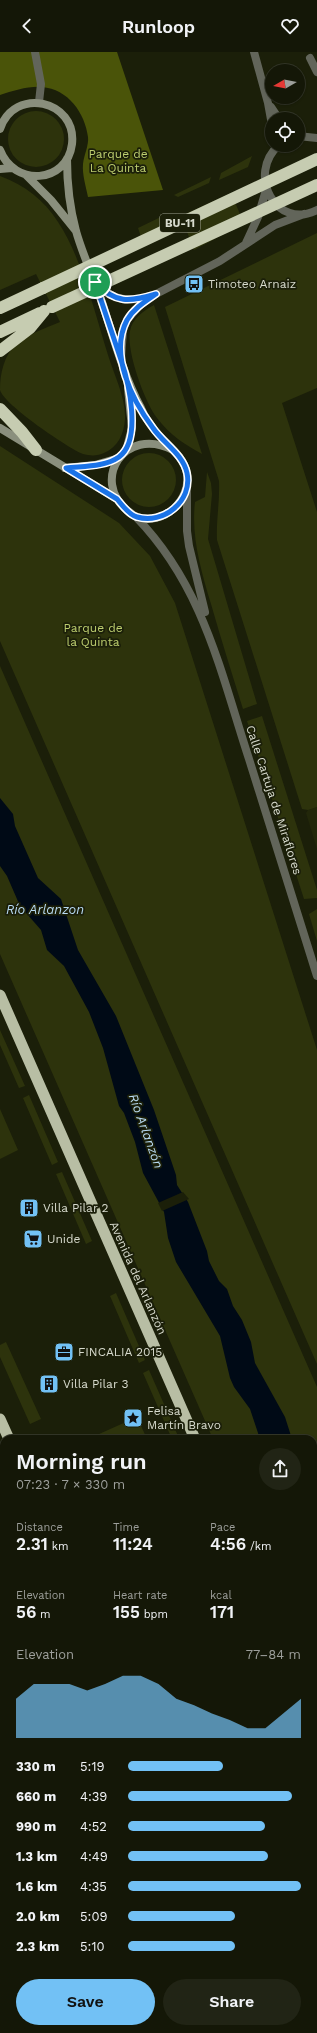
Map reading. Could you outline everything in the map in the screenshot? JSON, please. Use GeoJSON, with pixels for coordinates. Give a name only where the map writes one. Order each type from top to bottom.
{"type":"FeatureCollection","features":[{"type":"Feature","properties":{"kind":"highway","name":"BU-11"},"geometry":{"type":"LineString","coordinates":[[0,308],[317,159]]}},
{"type":"Feature","properties":{"kind":"highway","name":"BU-11"},"geometry":{"type":"LineString","coordinates":[[0,332],[317,185]]}},
{"type":"Feature","properties":{"kind":"highway"},"geometry":{"type":"LineString","coordinates":[[0,299],[12,295],[31,294]]}},
{"type":"Feature","properties":{"kind":"highway"},"geometry":{"type":"LineString","coordinates":[[0,351],[30,328],[48,309]]}},
{"type":"Feature","properties":{"kind":"highway"},"geometry":{"type":"LineString","coordinates":[[0,409],[22,432],[36,450]]}},
{"type":"Feature","properties":{"kind":"highway","name":"Avenida del Arlanzón"},"geometry":{"type":"LineString","coordinates":[[0,995],[193,1435]]}},
{"type":"Feature","properties":{"kind":"highway"},"geometry":{"type":"LineString","coordinates":[[0,1419],[7,1435]]}},
{"type":"Feature","properties":{"kind":"main road"},"geometry":{"type":"LineString","coordinates":[[0,129],[2,121],[16,108],[31,102],[47,104],[61,113],[70,127],[72,144],[66,159],[58,169],[46,175],[26,175]]}},
{"type":"Feature","properties":{"kind":"main road"},"geometry":{"type":"LineString","coordinates":[[0,150],[3,158],[12,168],[26,175],[52,200],[76,231]]}},
{"type":"Feature","properties":{"kind":"main road"},"geometry":{"type":"LineString","coordinates":[[66,159],[76,231],[95,282],[125,373],[132,415],[131,437],[126,451]]}},
{"type":"Feature","properties":{"kind":"main road"},"geometry":{"type":"LineString","coordinates":[[0,169],[12,168]]}},
{"type":"Feature","properties":{"kind":"main road"},"geometry":{"type":"LineString","coordinates":[[0,428],[117,499],[136,517],[151,518],[164,515],[174,509],[182,500],[187,488],[187,474],[182,460],[153,428],[144,414],[125,373]]}},
{"type":"Feature","properties":{"kind":"main road"},"geometry":{"type":"LineString","coordinates":[[117,499],[112,486],[113,472],[119,458],[126,451],[136,445],[149,442],[161,444],[173,450]]}},
{"type":"Feature","properties":{"kind":"main road"},"geometry":{"type":"LineString","coordinates":[[66,468],[95,465],[119,458]]}},
{"type":"Feature","properties":{"kind":"street"},"geometry":{"type":"LineString","coordinates":[[35,52],[41,84],[39,102]]}},
{"type":"Feature","properties":{"kind":"street"},"geometry":{"type":"LineString","coordinates":[[254,52],[265,92]]}},
{"type":"Feature","properties":{"kind":"street"},"geometry":{"type":"LineString","coordinates":[[310,58],[317,72]]}},
{"type":"Feature","properties":{"kind":"street"},"geometry":{"type":"LineString","coordinates":[[305,136],[317,138]]}},
{"type":"Feature","properties":{"kind":"street"},"geometry":{"type":"LineString","coordinates":[[244,246],[258,217],[266,190],[265,167],[273,152]]}},
{"type":"Feature","properties":{"kind":"street"},"geometry":{"type":"LineString","coordinates":[[266,190],[276,205],[283,210],[312,213]]}},
{"type":"Feature","properties":{"kind":"street"},"geometry":{"type":"LineString","coordinates":[[121,360],[121,341],[127,320],[139,306],[156,294],[220,261],[275,226],[312,213]]}},
{"type":"Feature","properties":{"kind":"street"},"geometry":{"type":"LineString","coordinates":[[95,282],[103,291],[120,299],[138,299],[156,294]]}},
{"type":"Feature","properties":{"kind":"street","name":"Calle Cartuja de Miraflores"},"geometry":{"type":"LineString","coordinates":[[187,488],[187,531],[189,546],[208,631],[317,976]]}},
{"type":"Feature","properties":{"kind":"street","name":"Calle Cartuja de Miraflores"},"geometry":{"type":"LineString","coordinates":[[136,517],[165,550],[181,575],[208,631]]}},
{"type":"Feature","properties":{"kind":"shaded area"},"geometry":{"type":"Polygon","coordinates":[[[317,807],[317,849],[306,813],[308,810],[317,807]]]}},
{"type":"Feature","properties":{"kind":"green space","name":"Parque de La Quinta"},"geometry":{"type":"Polygon","coordinates":[[[0,52],[117,52],[163,190],[88,197],[83,168],[88,137],[79,111],[67,97],[60,92],[42,87],[31,87],[0,95],[0,52]]]}},
{"type":"Feature","properties":{"kind":"green space"},"geometry":{"type":"Polygon","coordinates":[[[36,111],[47,113],[56,119],[62,128],[64,139],[62,150],[56,159],[47,165],[36,167],[25,165],[16,159],[10,150],[8,139],[10,128],[16,119],[25,113],[36,111]]]}},
{"type":"Feature","properties":{"kind":"green space"},"geometry":{"type":"Polygon","coordinates":[[[252,156],[248,167],[219,180],[221,173],[252,156]]]}},
{"type":"Feature","properties":{"kind":"green space"},"geometry":{"type":"Polygon","coordinates":[[[0,176],[26,189],[47,207],[67,236],[81,269],[124,403],[125,411],[122,435],[117,444],[102,454],[83,454],[64,444],[24,415],[4,397],[0,390],[1,377],[6,359],[16,344],[32,334],[60,322],[36,274],[0,290],[0,176]]]}},
{"type":"Feature","properties":{"kind":"green space"},"geometry":{"type":"Polygon","coordinates":[[[211,177],[209,183],[178,197],[174,195],[211,177]]]}},
{"type":"Feature","properties":{"kind":"green space"},"geometry":{"type":"Polygon","coordinates":[[[231,193],[240,214],[236,221],[226,231],[194,250],[181,216],[231,193]]]}},
{"type":"Feature","properties":{"kind":"green space"},"geometry":{"type":"Polygon","coordinates":[[[167,214],[170,223],[141,237],[138,228],[167,214]]]}},
{"type":"Feature","properties":{"kind":"green space"},"geometry":{"type":"Polygon","coordinates":[[[317,233],[317,388],[282,403],[317,512],[317,807],[308,810],[302,809],[217,540],[219,481],[165,307],[317,233]]]}},
{"type":"Feature","properties":{"kind":"green space"},"geometry":{"type":"Polygon","coordinates":[[[154,305],[202,454],[178,439],[162,424],[152,411],[142,389],[131,351],[130,331],[136,319],[154,305]]]}},
{"type":"Feature","properties":{"kind":"green space","name":"Parque de la Quinta"},"geometry":{"type":"Polygon","coordinates":[[[0,446],[119,523],[150,556],[175,603],[317,1050],[317,1364],[0,641],[0,446]]]}},
{"type":"Feature","properties":{"kind":"green space"},"geometry":{"type":"Polygon","coordinates":[[[144,453],[154,453],[168,461],[174,470],[176,480],[174,490],[168,499],[154,507],[144,507],[134,502],[127,495],[122,485],[122,475],[127,465],[134,458],[144,453]]]}},
{"type":"Feature","properties":{"kind":"green space"},"geometry":{"type":"Polygon","coordinates":[[[207,472],[211,483],[212,494],[208,539],[257,704],[243,709],[204,579],[194,528],[195,502],[205,497],[207,472]]]}},
{"type":"Feature","properties":{"kind":"green space"},"geometry":{"type":"Polygon","coordinates":[[[0,666],[317,1387],[317,1435],[211,1435],[0,954],[0,666]]]}},
{"type":"Feature","properties":{"kind":"green space"},"geometry":{"type":"Polygon","coordinates":[[[262,716],[317,890],[317,898],[304,899],[247,721],[262,716]]]}},
{"type":"Feature","properties":{"kind":"green space"},"geometry":{"type":"Polygon","coordinates":[[[317,909],[317,941],[309,914],[317,909]]]}},
{"type":"Feature","properties":{"kind":"green space"},"geometry":{"type":"Polygon","coordinates":[[[0,1030],[25,1086],[19,1088],[0,1045],[0,1030]]]}},
{"type":"Feature","properties":{"kind":"green space"},"geometry":{"type":"Polygon","coordinates":[[[29,1095],[58,1162],[52,1165],[23,1098],[29,1095]]]}},
{"type":"Feature","properties":{"kind":"green space"},"geometry":{"type":"Polygon","coordinates":[[[0,1109],[18,1150],[0,1159],[0,1109]]]}},
{"type":"Feature","properties":{"kind":"green space"},"geometry":{"type":"Polygon","coordinates":[[[62,1172],[92,1241],[86,1244],[56,1174],[62,1172]]]}},
{"type":"Feature","properties":{"kind":"green space"},"geometry":{"type":"Polygon","coordinates":[[[116,1293],[145,1360],[139,1363],[110,1296],[116,1293]]]}},
{"type":"Feature","properties":{"kind":"green space"},"geometry":{"type":"Polygon","coordinates":[[[6,1342],[41,1419],[30,1424],[0,1357],[0,1345],[6,1342]]]}},
{"type":"Feature","properties":{"kind":"green space"},"geometry":{"type":"Polygon","coordinates":[[[149,1370],[178,1435],[170,1435],[143,1373],[149,1370]]]}},
{"type":"Feature","properties":{"kind":"green space"},"geometry":{"type":"Polygon","coordinates":[[[137,1417],[145,1435],[97,1435],[137,1417]]]}},
{"type":"Feature","properties":{"kind":"water","name":"Río Arlanzon"},"geometry":{"type":"Polygon","coordinates":[[[0,798],[13,814],[15,826],[38,878],[61,899],[78,950],[116,1016],[154,1110],[176,1175],[177,1185],[188,1202],[207,1251],[209,1261],[219,1281],[227,1289],[233,1306],[242,1320],[251,1342],[255,1363],[285,1417],[291,1435],[259,1435],[250,1409],[234,1387],[230,1378],[220,1336],[176,1262],[168,1238],[164,1212],[143,1173],[135,1142],[124,1113],[119,1106],[103,1048],[89,1012],[64,966],[47,950],[41,930],[20,906],[7,876],[0,866],[0,798]]]}},
{"type":"Feature","properties":{"kind":"pier"},"geometry":{"type":"Polygon","coordinates":[[[183,1192],[189,1199],[162,1211],[158,1203],[183,1192]]]}},
{"type":"Feature","properties":{"kind":"place","name":"Timoteo Arnaiz"},"geometry":{"type":"Point","coordinates":[194,284]}},
{"type":"Feature","properties":{"kind":"place","name":"Villa Pilar 2"},"geometry":{"type":"Point","coordinates":[29,1208]}},
{"type":"Feature","properties":{"kind":"place","name":"Unide"},"geometry":{"type":"Point","coordinates":[33,1239]}},
{"type":"Feature","properties":{"kind":"place","name":"FINCALIA 2015"},"geometry":{"type":"Point","coordinates":[64,1352]}},
{"type":"Feature","properties":{"kind":"place","name":"Villa Pilar 3"},"geometry":{"type":"Point","coordinates":[49,1384]}},
{"type":"Feature","properties":{"kind":"place","name":"Felisa Martín Bravo"},"geometry":{"type":"Point","coordinates":[133,1418]}},
{"type":"Feature","properties":{"kind":"route"},"geometry":{"type":"LineString","coordinates":[[95,282],[110,296],[120,299],[138,299],[156,294],[139,306],[127,320],[121,341],[121,360],[125,373],[144,414],[153,428],[182,460],[187,474],[187,488],[182,500],[174,509],[164,515],[151,518],[136,517],[117,499],[66,468],[95,465],[119,458],[126,451],[131,437],[132,415],[125,373],[95,282]]}},
{"type":"Feature","properties":{"kind":"water label","name":"Río Arlanzón"},"geometry":{"type":"Point","coordinates":[146,1131]}}]}
